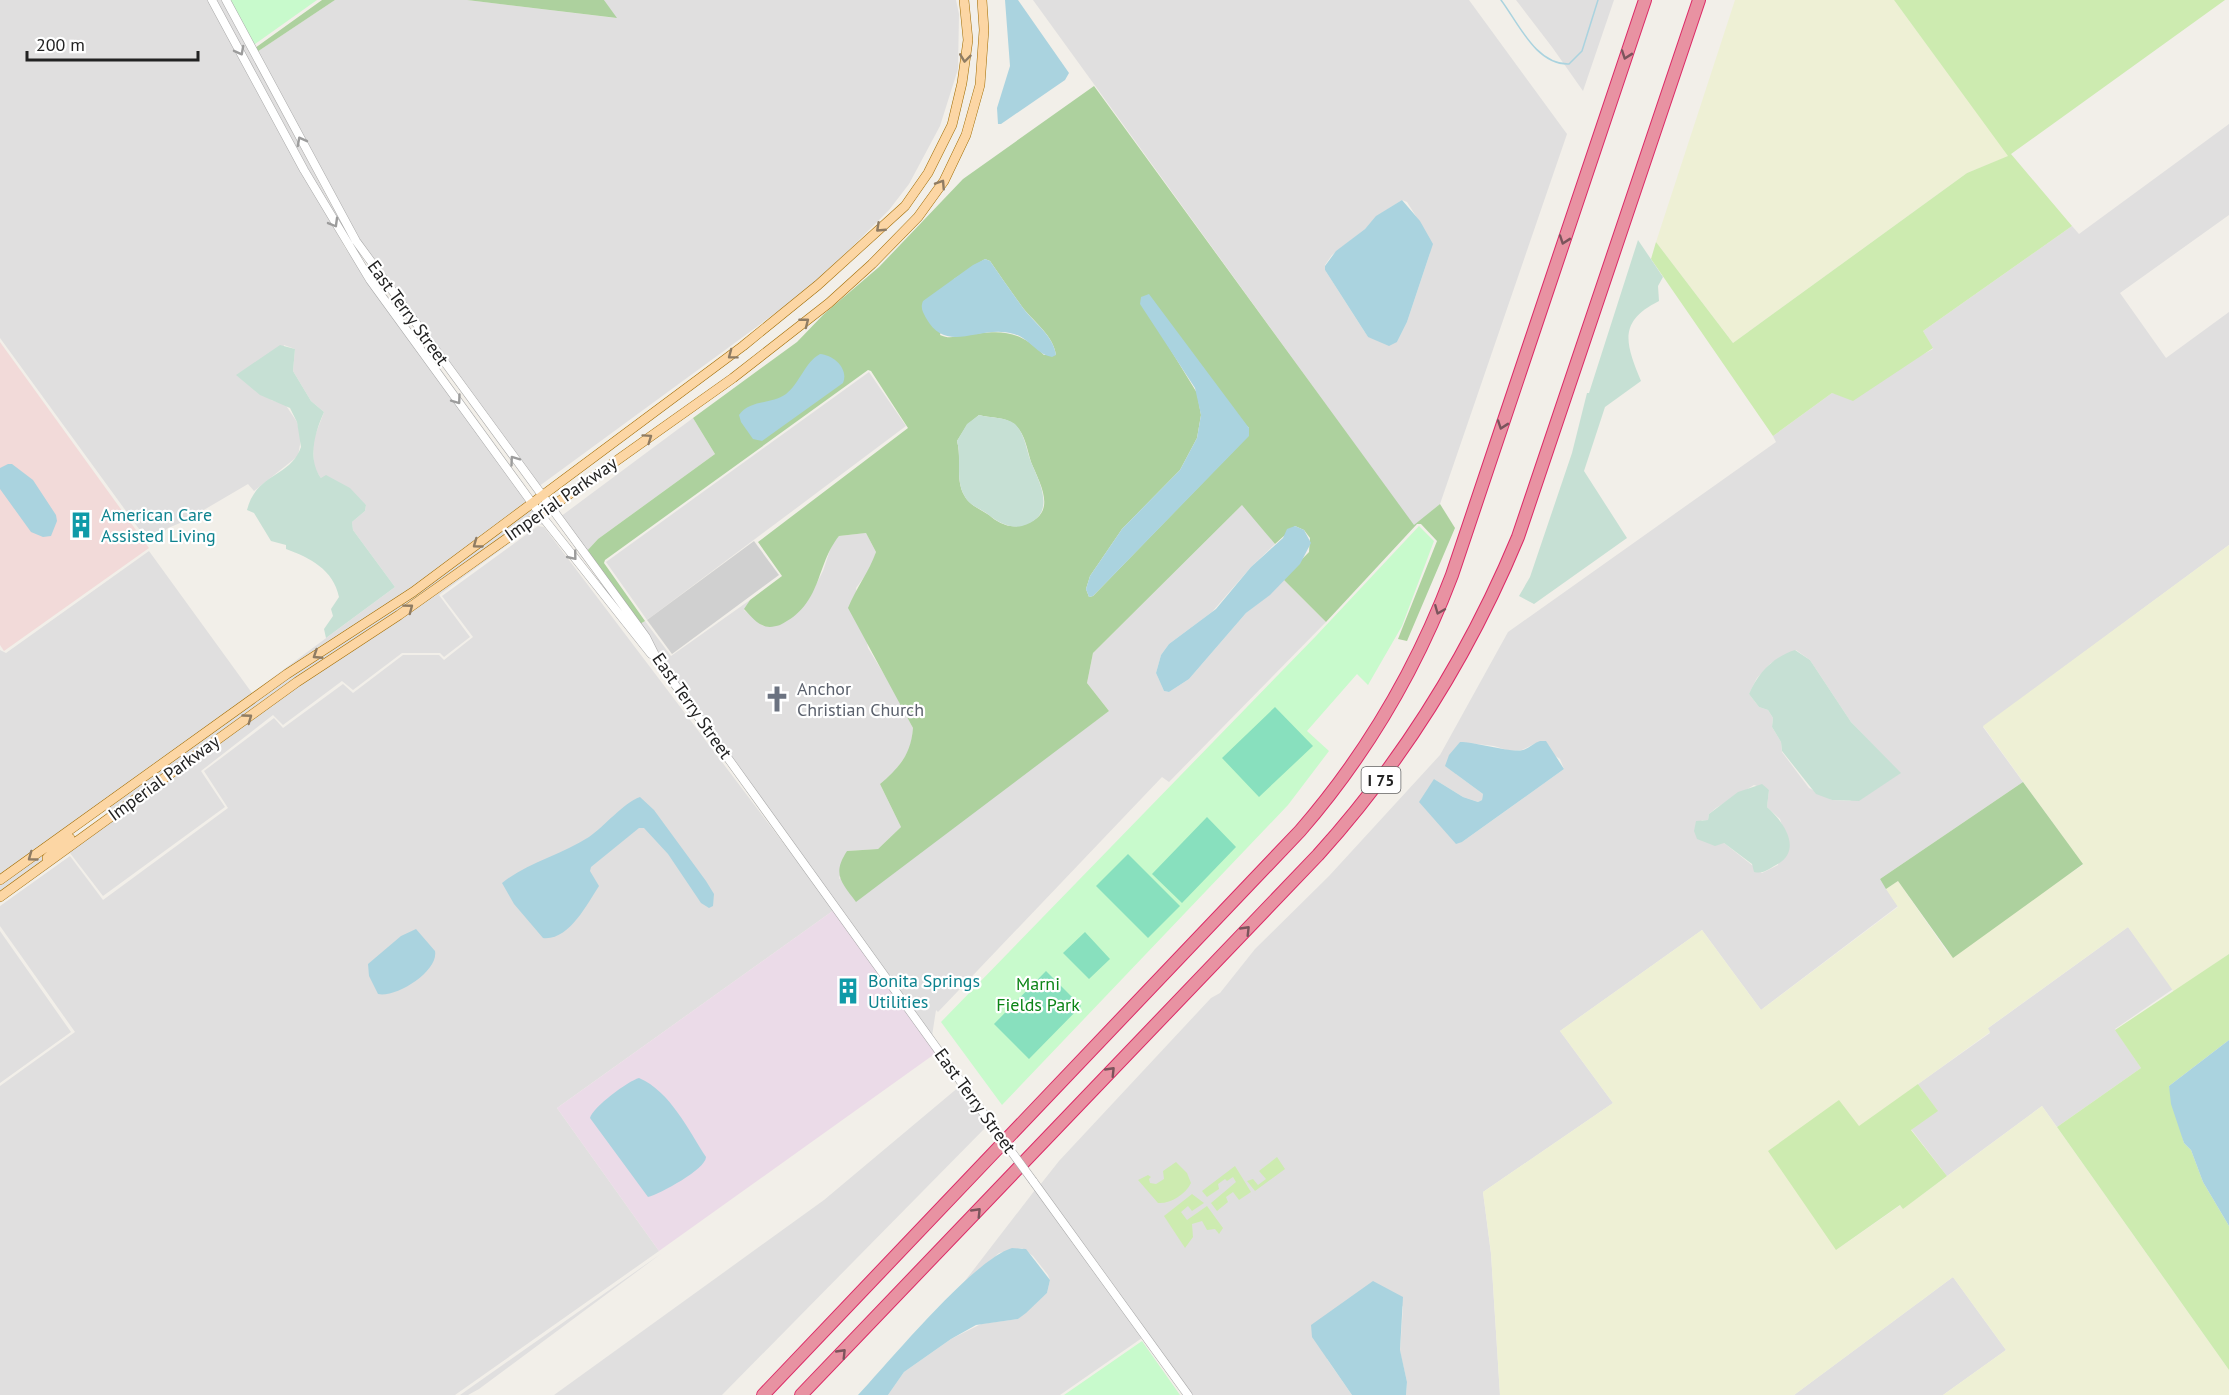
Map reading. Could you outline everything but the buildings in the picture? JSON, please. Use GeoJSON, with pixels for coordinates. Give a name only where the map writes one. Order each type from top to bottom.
{"type":"FeatureCollection","features":[{"type":"Feature","properties":{"kind":"highway","name":"I 75"},"geometry":{"type":"LineString","coordinates":[[763,1395],[1300,831],[1345,777],[1383,721],[1417,660],[1452,575],[1645,0]]}},
{"type":"Feature","properties":{"kind":"highway","name":"I 75"},"geometry":{"type":"LineString","coordinates":[[801,1395],[1318,855],[1366,800],[1437,700],[1491,601],[1518,537],[1699,0]]}},
{"type":"Feature","properties":{"kind":"main road","name":"Imperial Parkway"},"geometry":{"type":"LineString","coordinates":[[0,880],[287,674],[384,612],[743,346],[818,285],[904,206],[928,173],[952,125],[962,82],[968,40],[964,0]]}},
{"type":"Feature","properties":{"kind":"main road","name":"Imperial Parkway"},"geometry":{"type":"LineString","coordinates":[[0,897],[297,682],[399,615],[733,378],[829,303],[918,217],[944,181],[966,135],[980,85],[984,30],[981,0]]}},
{"type":"Feature","properties":{"kind":"main road"},"geometry":{"type":"LineString","coordinates":[[41,867],[51,852],[93,819],[96,811],[115,814]]}},
{"type":"Feature","properties":{"kind":"street"},"geometry":{"type":"LineString","coordinates":[[212,0],[335,226],[411,337],[531,502],[658,662]]}},
{"type":"Feature","properties":{"kind":"street","name":"East Terry Street"},"geometry":{"type":"LineString","coordinates":[[226,0],[352,234],[540,496],[646,637],[658,662],[1188,1395]]}},
{"type":"Feature","properties":{"kind":"street"},"geometry":{"type":"LineString","coordinates":[[411,337],[422,345],[450,380],[458,382]]}},
{"type":"Feature","properties":{"kind":"shaded area"},"geometry":{"type":"Polygon","coordinates":[[[0,0],[208,0],[345,248],[527,502],[411,589],[0,877],[0,650],[6,653],[149,551],[252,693],[395,587],[353,530],[352,522],[365,511],[366,505],[321,478],[314,468],[313,441],[324,412],[311,401],[293,371],[295,349],[284,345],[271,400],[285,404],[297,422],[301,439],[298,456],[254,491],[248,484],[185,521],[168,528],[150,544],[0,338],[0,0]]]}},
{"type":"Feature","properties":{"kind":"shaded area"},"geometry":{"type":"Polygon","coordinates":[[[216,0],[222,0],[330,203],[359,250],[356,253],[307,169],[216,0]]]}},
{"type":"Feature","properties":{"kind":"shaded area"},"geometry":{"type":"Polygon","coordinates":[[[335,0],[467,0],[616,18],[604,0],[956,0],[959,14],[958,69],[940,126],[909,184],[889,210],[815,284],[538,487],[362,243],[257,52],[335,0]]]}},
{"type":"Feature","properties":{"kind":"shaded area"},"geometry":{"type":"Polygon","coordinates":[[[1033,0],[1469,0],[1567,134],[1440,504],[1414,526],[1033,0]],[[1402,200],[1377,216],[1365,229],[1332,255],[1325,265],[1325,270],[1368,337],[1397,342],[1407,322],[1430,253],[1424,229],[1407,202],[1402,200]]]}},
{"type":"Feature","properties":{"kind":"shaded area"},"geometry":{"type":"Polygon","coordinates":[[[1516,0],[1614,0],[1583,91],[1552,47],[1516,0]]]}},
{"type":"Feature","properties":{"kind":"shaded area"},"geometry":{"type":"Polygon","coordinates":[[[2229,124],[2229,215],[2120,293],[2166,358],[2229,312],[2229,545],[1983,727],[2023,782],[1880,879],[1898,906],[1761,1010],[1702,930],[1560,1031],[1613,1103],[1483,1192],[1491,1254],[1500,1395],[1406,1395],[1407,1382],[1400,1351],[1403,1306],[1327,1359],[1352,1395],[1192,1395],[1040,1185],[1059,1161],[1211,998],[1220,993],[1255,949],[1329,876],[1440,755],[1508,632],[1776,442],[1773,436],[1832,393],[1844,396],[1933,349],[1923,331],[2072,226],[2079,234],[2229,124]],[[1796,650],[1771,663],[1757,678],[1749,694],[1759,707],[1768,710],[1773,718],[1772,727],[1781,742],[1782,752],[1809,788],[1832,800],[1850,801],[1900,773],[1851,722],[1810,660],[1796,650]],[[1460,742],[1456,774],[1483,794],[1482,800],[1478,802],[1463,797],[1434,779],[1462,842],[1564,769],[1560,759],[1536,743],[1522,750],[1510,751],[1494,746],[1460,742]],[[1754,785],[1709,814],[1708,820],[1701,820],[1724,843],[1762,873],[1778,865],[1783,828],[1780,819],[1767,807],[1769,790],[1754,785]]]}},
{"type":"Feature","properties":{"kind":"shaded area"},"geometry":{"type":"Polygon","coordinates":[[[0,342],[149,548],[4,651],[0,645],[0,342]]]}},
{"type":"Feature","properties":{"kind":"shaded area"},"geometry":{"type":"Polygon","coordinates":[[[869,372],[906,426],[647,620],[606,562],[869,372]]]}},
{"type":"Feature","properties":{"kind":"shaded area"},"geometry":{"type":"Polygon","coordinates":[[[693,418],[715,454],[598,539],[586,552],[560,517],[693,418]]]}},
{"type":"Feature","properties":{"kind":"shaded area"},"geometry":{"type":"Polygon","coordinates":[[[1243,504],[1275,544],[1251,567],[1212,612],[1169,644],[1161,655],[1156,673],[1164,691],[1169,692],[1189,679],[1246,613],[1269,595],[1283,579],[1326,622],[1169,782],[1162,777],[938,1012],[936,1010],[932,1036],[662,662],[640,624],[645,621],[671,656],[750,600],[744,610],[763,626],[807,602],[823,571],[832,544],[839,536],[866,533],[876,552],[871,568],[856,588],[868,648],[896,694],[913,728],[912,747],[895,771],[880,784],[901,827],[878,849],[847,851],[839,879],[976,809],[1109,711],[1087,683],[1093,653],[1243,504]]]}},
{"type":"Feature","properties":{"kind":"shaded area"},"geometry":{"type":"Polygon","coordinates":[[[530,507],[535,513],[419,596],[115,810],[103,810],[530,507]]]}},
{"type":"Feature","properties":{"kind":"shaded area"},"geometry":{"type":"Polygon","coordinates":[[[539,518],[544,525],[536,524],[439,595],[470,637],[444,657],[440,653],[402,653],[353,690],[342,681],[283,725],[273,715],[201,771],[225,807],[103,896],[70,853],[0,903],[0,900],[299,685],[539,518]]]}},
{"type":"Feature","properties":{"kind":"shaded area"},"geometry":{"type":"Polygon","coordinates":[[[538,526],[544,527],[834,910],[557,1108],[659,1251],[455,1395],[0,1395],[0,1086],[75,1032],[0,926],[0,906],[70,856],[103,900],[228,808],[204,771],[274,718],[283,728],[343,684],[353,693],[403,655],[439,655],[444,660],[473,637],[442,596],[538,526]]]}},
{"type":"Feature","properties":{"kind":"shaded area"},"geometry":{"type":"Polygon","coordinates":[[[754,541],[779,575],[672,654],[647,620],[754,541]]]}},
{"type":"Feature","properties":{"kind":"shaded area"},"geometry":{"type":"Polygon","coordinates":[[[76,830],[49,850],[39,865],[0,893],[0,884],[76,830]]]}},
{"type":"Feature","properties":{"kind":"shaded area"},"geometry":{"type":"Polygon","coordinates":[[[834,910],[936,1053],[659,1251],[557,1108],[834,910]]]}},
{"type":"Feature","properties":{"kind":"shaded area"},"geometry":{"type":"Polygon","coordinates":[[[2128,927],[2173,989],[2115,1029],[2141,1068],[2057,1127],[2042,1106],[1947,1176],[1911,1129],[1937,1110],[1918,1084],[1990,1033],[1987,1029],[2128,927]]]}},
{"type":"Feature","properties":{"kind":"shaded area"},"geometry":{"type":"Polygon","coordinates":[[[0,931],[71,1032],[0,1083],[0,931]]]}},
{"type":"Feature","properties":{"kind":"shaded area"},"geometry":{"type":"Polygon","coordinates":[[[960,1086],[988,1125],[722,1395],[554,1395],[824,1200],[960,1086]]]}},
{"type":"Feature","properties":{"kind":"shaded area"},"geometry":{"type":"Polygon","coordinates":[[[1035,1190],[1142,1338],[1060,1395],[888,1395],[904,1372],[951,1339],[981,1324],[1018,1319],[1047,1293],[1050,1280],[1048,1275],[1033,1256],[1022,1248],[999,1253],[961,1286],[1035,1190]]]}},
{"type":"Feature","properties":{"kind":"shaded area"},"geometry":{"type":"Polygon","coordinates":[[[662,1253],[479,1389],[468,1395],[460,1395],[662,1253]]]}},
{"type":"Feature","properties":{"kind":"shaded area"},"geometry":{"type":"Polygon","coordinates":[[[1953,1277],[2006,1350],[1943,1395],[1794,1395],[1953,1277]]]}},
{"type":"Feature","properties":{"kind":"green space"},"geometry":{"type":"Polygon","coordinates":[[[226,0],[317,0],[251,47],[226,0]]]}},
{"type":"Feature","properties":{"kind":"green space"},"geometry":{"type":"Polygon","coordinates":[[[322,0],[335,0],[257,52],[255,48],[322,0]]]}},
{"type":"Feature","properties":{"kind":"green space"},"geometry":{"type":"Polygon","coordinates":[[[467,0],[604,0],[617,18],[467,0]]]}},
{"type":"Feature","properties":{"kind":"green space"},"geometry":{"type":"Polygon","coordinates":[[[1735,0],[1894,0],[2009,156],[1967,173],[1733,343],[1656,242],[1735,0]]]}},
{"type":"Feature","properties":{"kind":"green space"},"geometry":{"type":"Polygon","coordinates":[[[1894,0],[2225,0],[2011,154],[2072,226],[1923,331],[1933,348],[1853,401],[1832,393],[1773,436],[1651,259],[1656,242],[1733,343],[1967,173],[2008,156],[1894,0]]]}},
{"type":"Feature","properties":{"kind":"green space"},"geometry":{"type":"Polygon","coordinates":[[[1094,86],[1414,525],[1440,504],[1455,528],[1407,641],[1398,639],[1437,541],[1421,524],[1417,524],[1326,622],[1283,579],[1309,552],[1310,538],[1304,530],[1295,526],[1275,544],[1242,505],[1093,653],[1087,683],[1109,711],[856,902],[840,878],[842,859],[847,851],[878,849],[901,827],[880,784],[893,772],[907,753],[913,728],[848,608],[876,552],[866,533],[839,536],[831,548],[811,596],[794,616],[780,625],[766,627],[757,622],[744,609],[750,600],[782,576],[758,542],[908,428],[871,371],[868,370],[605,560],[604,563],[645,621],[640,624],[586,552],[598,539],[715,454],[693,418],[797,342],[824,314],[879,267],[963,179],[1094,86]],[[985,259],[954,279],[940,335],[951,337],[986,332],[1006,333],[1025,340],[1044,355],[1056,355],[1047,335],[1023,308],[990,261],[985,259]],[[1164,339],[1197,393],[1201,415],[1197,438],[1180,470],[1122,529],[1090,576],[1086,589],[1089,597],[1093,596],[1249,435],[1249,428],[1164,339]],[[979,415],[967,425],[957,441],[961,489],[966,498],[1004,524],[1018,526],[1033,520],[1044,507],[1044,499],[1021,432],[1014,424],[1006,420],[979,415]]]}},
{"type":"Feature","properties":{"kind":"green space"},"geometry":{"type":"Polygon","coordinates":[[[1638,240],[1663,277],[1658,286],[1659,301],[1636,317],[1629,335],[1629,345],[1641,381],[1605,407],[1584,471],[1627,538],[1534,604],[1519,596],[1530,577],[1572,453],[1587,393],[1589,393],[1638,240]]]}},
{"type":"Feature","properties":{"kind":"green space"},"geometry":{"type":"Polygon","coordinates":[[[280,345],[295,349],[293,371],[311,401],[324,412],[314,445],[313,454],[317,471],[321,478],[326,475],[350,488],[366,505],[365,511],[352,522],[353,530],[395,587],[326,638],[324,629],[333,616],[331,609],[339,597],[332,579],[304,556],[286,549],[286,545],[271,541],[254,513],[247,510],[251,498],[258,489],[290,464],[301,447],[297,422],[290,408],[260,395],[236,375],[280,345]]]}},
{"type":"Feature","properties":{"kind":"green space"},"geometry":{"type":"Polygon","coordinates":[[[979,415],[1003,419],[1015,424],[1025,442],[1042,490],[1043,507],[1040,515],[1022,526],[1013,527],[996,520],[966,499],[961,489],[957,441],[967,424],[979,415]]]}},
{"type":"Feature","properties":{"kind":"green space","name":"Marni Fields Park"},"geometry":{"type":"Polygon","coordinates":[[[1419,526],[1434,541],[1402,626],[1368,685],[1357,674],[1307,731],[1329,751],[1288,805],[1002,1105],[941,1022],[1316,636],[1419,526]]]}},
{"type":"Feature","properties":{"kind":"green space"},"geometry":{"type":"Polygon","coordinates":[[[2229,545],[2229,954],[2174,992],[2128,927],[1988,1028],[1990,1032],[1859,1127],[1836,1250],[1901,1205],[1904,1208],[2042,1106],[2229,1370],[2229,1395],[1943,1395],[2006,1350],[1953,1277],[1794,1395],[1500,1395],[1491,1253],[1483,1192],[1613,1103],[1560,1031],[1702,930],[1761,1010],[1898,907],[1886,889],[1898,881],[1948,953],[2083,865],[1983,726],[2229,545]]]}},
{"type":"Feature","properties":{"kind":"green space"},"geometry":{"type":"Polygon","coordinates":[[[1795,650],[1810,660],[1851,722],[1901,773],[1859,801],[1832,800],[1816,794],[1782,751],[1781,742],[1772,727],[1773,718],[1768,710],[1759,707],[1749,694],[1757,679],[1773,661],[1795,650]]]}},
{"type":"Feature","properties":{"kind":"green space"},"geometry":{"type":"Polygon","coordinates":[[[1275,707],[1313,746],[1259,797],[1222,758],[1275,707]]]}},
{"type":"Feature","properties":{"kind":"green space"},"geometry":{"type":"Polygon","coordinates":[[[2023,782],[2083,864],[1953,958],[1898,881],[1886,889],[1880,879],[2023,782]]]}},
{"type":"Feature","properties":{"kind":"green space"},"geometry":{"type":"Polygon","coordinates":[[[1762,784],[1769,790],[1767,807],[1785,829],[1790,845],[1789,852],[1776,865],[1763,872],[1754,872],[1752,864],[1724,843],[1715,846],[1697,839],[1694,831],[1696,821],[1708,820],[1709,814],[1738,792],[1762,784]]]}},
{"type":"Feature","properties":{"kind":"green space"},"geometry":{"type":"Polygon","coordinates":[[[1207,817],[1236,847],[1182,903],[1152,874],[1207,817]]]}},
{"type":"Feature","properties":{"kind":"green space"},"geometry":{"type":"Polygon","coordinates":[[[1128,854],[1180,906],[1148,938],[1096,886],[1128,854]]]}},
{"type":"Feature","properties":{"kind":"green space"},"geometry":{"type":"Polygon","coordinates":[[[1085,932],[1110,959],[1089,979],[1063,953],[1085,932]]]}},
{"type":"Feature","properties":{"kind":"green space"},"geometry":{"type":"Polygon","coordinates":[[[2229,954],[2229,1040],[2169,1086],[2184,1143],[2191,1150],[2203,1182],[2229,1226],[2229,1370],[2057,1127],[2141,1068],[2115,1030],[2229,954]]]}},
{"type":"Feature","properties":{"kind":"green space"},"geometry":{"type":"Polygon","coordinates":[[[1046,971],[1081,1006],[1029,1059],[994,1024],[1046,971]]]}},
{"type":"Feature","properties":{"kind":"green space"},"geometry":{"type":"Polygon","coordinates":[[[1918,1084],[1938,1111],[1911,1130],[1947,1176],[1903,1209],[1900,1205],[1836,1250],[1768,1151],[1839,1100],[1859,1126],[1918,1084]]]}},
{"type":"Feature","properties":{"kind":"green space"},"geometry":{"type":"Polygon","coordinates":[[[1277,1157],[1285,1169],[1255,1191],[1247,1181],[1253,1179],[1258,1185],[1266,1179],[1259,1171],[1277,1157]]]}},
{"type":"Feature","properties":{"kind":"green space"},"geometry":{"type":"Polygon","coordinates":[[[1176,1162],[1187,1173],[1191,1183],[1177,1198],[1158,1203],[1138,1180],[1148,1175],[1151,1177],[1150,1183],[1156,1184],[1164,1179],[1163,1171],[1176,1162]]]}},
{"type":"Feature","properties":{"kind":"green space"},"geometry":{"type":"Polygon","coordinates":[[[1235,1166],[1251,1192],[1239,1200],[1233,1192],[1226,1197],[1228,1202],[1217,1211],[1211,1203],[1236,1182],[1233,1177],[1218,1184],[1219,1189],[1207,1197],[1202,1191],[1235,1166]]]}},
{"type":"Feature","properties":{"kind":"green space"},"geometry":{"type":"Polygon","coordinates":[[[1192,1194],[1204,1203],[1192,1211],[1188,1206],[1181,1212],[1187,1220],[1207,1206],[1223,1228],[1219,1234],[1215,1229],[1207,1230],[1202,1221],[1192,1224],[1193,1237],[1185,1248],[1164,1216],[1192,1194]]]}},
{"type":"Feature","properties":{"kind":"green space"},"geometry":{"type":"Polygon","coordinates":[[[1142,1341],[1180,1395],[1064,1395],[1142,1341]]]}},
{"type":"Feature","properties":{"kind":"water"},"geometry":{"type":"Polygon","coordinates":[[[1005,0],[1018,0],[1069,73],[1065,80],[998,124],[997,108],[1010,66],[1005,0]]]}},
{"type":"Feature","properties":{"kind":"water"},"geometry":{"type":"Polygon","coordinates":[[[1402,200],[1420,221],[1433,244],[1407,322],[1397,342],[1389,346],[1368,337],[1325,270],[1325,266],[1336,251],[1365,229],[1376,216],[1402,200]]]}},
{"type":"Feature","properties":{"kind":"water"},"geometry":{"type":"Polygon","coordinates":[[[985,259],[990,261],[1023,308],[1051,341],[1056,355],[1047,356],[1014,334],[989,332],[954,337],[944,335],[934,329],[923,312],[923,301],[985,259]]]}},
{"type":"Feature","properties":{"kind":"water"},"geometry":{"type":"Polygon","coordinates":[[[1149,294],[1249,428],[1249,436],[1093,596],[1089,597],[1086,589],[1090,576],[1122,529],[1180,470],[1197,438],[1201,415],[1195,388],[1140,304],[1141,297],[1149,294]]]}},
{"type":"Feature","properties":{"kind":"water"},"geometry":{"type":"Polygon","coordinates":[[[820,354],[830,357],[839,364],[844,373],[843,383],[762,441],[753,439],[739,415],[755,404],[774,400],[786,394],[810,362],[820,354]]]}},
{"type":"Feature","properties":{"kind":"water"},"geometry":{"type":"Polygon","coordinates":[[[12,464],[33,480],[56,515],[57,521],[51,536],[43,537],[31,532],[0,489],[0,468],[12,464]]]}},
{"type":"Feature","properties":{"kind":"water"},"geometry":{"type":"Polygon","coordinates":[[[1295,526],[1304,530],[1311,543],[1300,564],[1270,595],[1246,613],[1189,679],[1169,692],[1164,691],[1156,673],[1161,655],[1169,644],[1216,609],[1251,567],[1283,538],[1287,529],[1295,526]]]}},
{"type":"Feature","properties":{"kind":"water"},"geometry":{"type":"Polygon","coordinates":[[[1540,741],[1546,741],[1564,769],[1462,842],[1456,844],[1419,802],[1434,779],[1463,797],[1478,802],[1482,800],[1483,794],[1445,766],[1449,755],[1460,742],[1518,751],[1540,741]]]}},
{"type":"Feature","properties":{"kind":"water"},"geometry":{"type":"Polygon","coordinates":[[[640,797],[654,810],[706,881],[714,894],[713,906],[709,908],[701,903],[668,854],[644,828],[639,828],[591,867],[590,871],[599,886],[576,920],[561,934],[543,938],[514,904],[502,883],[522,870],[589,837],[627,804],[640,797]]]}},
{"type":"Feature","properties":{"kind":"water"},"geometry":{"type":"Polygon","coordinates":[[[416,929],[435,951],[430,967],[415,982],[395,992],[378,994],[369,976],[368,964],[401,936],[416,929]]]}},
{"type":"Feature","properties":{"kind":"water"},"geometry":{"type":"Polygon","coordinates":[[[2229,1040],[2229,1226],[2203,1182],[2191,1150],[2184,1143],[2171,1104],[2169,1086],[2229,1040]]]}},
{"type":"Feature","properties":{"kind":"water"},"geometry":{"type":"Polygon","coordinates":[[[639,1078],[660,1092],[669,1102],[686,1124],[706,1157],[699,1168],[691,1174],[648,1197],[590,1118],[597,1108],[612,1095],[639,1078]]]}},
{"type":"Feature","properties":{"kind":"water"},"geometry":{"type":"Polygon","coordinates":[[[1012,1248],[1026,1249],[1050,1280],[1047,1293],[1018,1319],[976,1325],[951,1339],[904,1372],[888,1395],[858,1395],[932,1313],[955,1291],[995,1256],[1012,1248]]]}},
{"type":"Feature","properties":{"kind":"water"},"geometry":{"type":"Polygon","coordinates":[[[1373,1281],[1403,1297],[1400,1350],[1407,1382],[1406,1395],[1352,1395],[1312,1337],[1311,1325],[1373,1281]]]}},
{"type":"Feature","properties":{"kind":"waterway"},"geometry":{"type":"LineString","coordinates":[[1501,0],[1538,51],[1557,63],[1569,64],[1582,51],[1598,0]]}},
{"type":"Feature","properties":{"kind":"place","name":"American Care Assisted Living"},"geometry":{"type":"Point","coordinates":[81,525]}},
{"type":"Feature","properties":{"kind":"place","name":"Anchor Christian Church"},"geometry":{"type":"Point","coordinates":[777,699]}},
{"type":"Feature","properties":{"kind":"place","name":"Bonita Springs Utilities"},"geometry":{"type":"Point","coordinates":[848,991]}}]}
